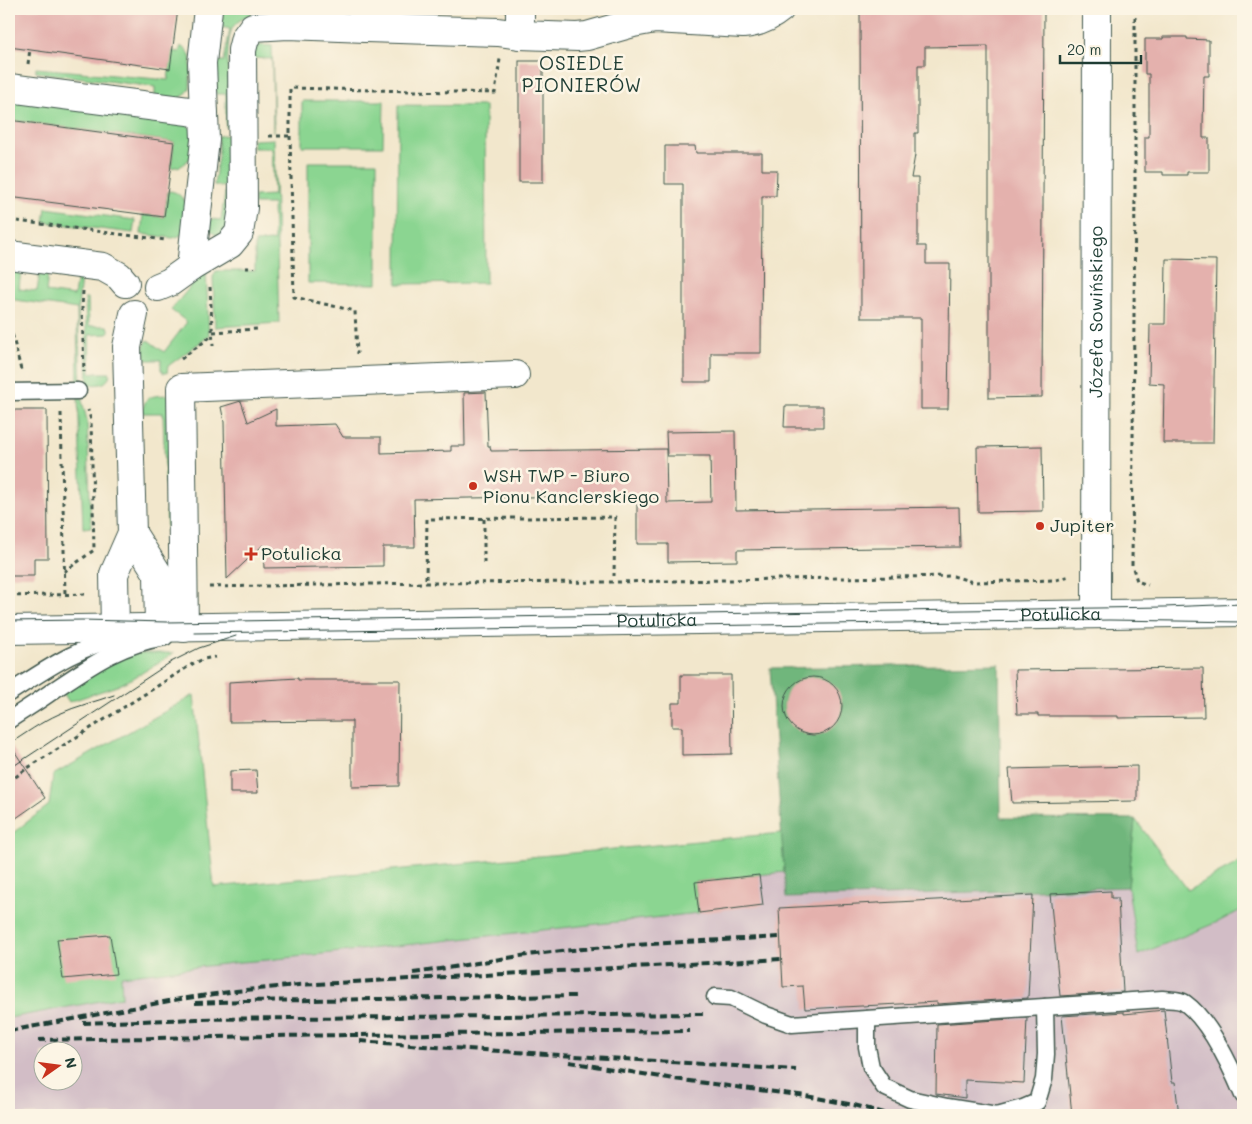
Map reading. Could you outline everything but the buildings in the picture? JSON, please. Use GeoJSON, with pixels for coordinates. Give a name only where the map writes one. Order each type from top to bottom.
{"type":"FeatureCollection","features":[{"type":"Feature","properties":{"kind":"street"},"geometry":{"type":"LineString","coordinates":[[198,266],[206,140],[202,63],[208,9]]}},
{"type":"Feature","properties":{"kind":"street"},"geometry":{"type":"LineString","coordinates":[[158,287],[198,266],[230,244],[239,233],[243,208],[242,50],[245,38],[253,27],[366,18],[513,25],[577,37],[678,14],[743,24],[755,23],[773,15],[780,9]]}},
{"type":"Feature","properties":{"kind":"street","name":"Józefa Sowińskiego"},"geometry":{"type":"LineString","coordinates":[[1096,614],[1097,9]]}},
{"type":"Feature","properties":{"kind":"street"},"geometry":{"type":"LineString","coordinates":[[9,88],[204,113]]}},
{"type":"Feature","properties":{"kind":"street"},"geometry":{"type":"LineString","coordinates":[[9,255],[103,267],[119,276],[126,283]]}},
{"type":"Feature","properties":{"kind":"street"},"geometry":{"type":"LineString","coordinates":[[146,277],[158,287],[160,294],[159,302],[149,313],[142,315],[134,314],[122,304],[122,289],[132,278],[146,277]]}},
{"type":"Feature","properties":{"kind":"street"},"geometry":{"type":"LineString","coordinates":[[115,629],[114,574],[132,533],[127,347],[134,314]]}},
{"type":"Feature","properties":{"kind":"street"},"geometry":{"type":"LineString","coordinates":[[188,629],[183,588],[181,388],[515,375]]}},
{"type":"Feature","properties":{"kind":"street"},"geometry":{"type":"LineString","coordinates":[[132,533],[158,574],[188,629]]}},
{"type":"Feature","properties":{"kind":"street","name":"Potulicka"},"geometry":{"type":"LineString","coordinates":[[9,630],[188,629],[1243,612]]}},
{"type":"Feature","properties":{"kind":"lane"},"geometry":{"type":"LineString","coordinates":[[9,392],[78,391]]}},
{"type":"Feature","properties":{"kind":"lane"},"geometry":{"type":"LineString","coordinates":[[9,693],[55,663],[85,648],[133,635],[188,629]]}},
{"type":"Feature","properties":{"kind":"lane"},"geometry":{"type":"LineString","coordinates":[[9,720],[91,665],[116,651],[188,629]]}},
{"type":"Feature","properties":{"kind":"lane"},"geometry":{"type":"LineString","coordinates":[[715,997],[731,998],[766,1015],[792,1024],[1162,999],[1183,1001],[1206,1024],[1243,1095]]}},
{"type":"Feature","properties":{"kind":"lane"},"geometry":{"type":"LineString","coordinates":[[867,1019],[867,1047],[871,1067],[884,1087],[910,1099],[997,1115],[1037,1102],[1044,1079],[1046,1054],[1045,1007]]}},
{"type":"Feature","properties":{"kind":"path"},"geometry":{"type":"LineString","coordinates":[[1135,9],[1132,565],[1137,581],[1148,585],[1157,584]]}},
{"type":"Feature","properties":{"kind":"path"},"geometry":{"type":"LineString","coordinates":[[356,335],[355,311],[294,297],[290,88],[496,93],[501,53],[513,25]]}},
{"type":"Feature","properties":{"kind":"path"},"geometry":{"type":"LineString","coordinates":[[242,136],[290,136]]}},
{"type":"Feature","properties":{"kind":"path"},"geometry":{"type":"LineString","coordinates":[[9,220],[198,266],[213,332],[213,346]]}},
{"type":"Feature","properties":{"kind":"path"},"geometry":{"type":"LineString","coordinates":[[244,268],[254,268]]}},
{"type":"Feature","properties":{"kind":"path"},"geometry":{"type":"LineString","coordinates":[[9,330],[11,329],[27,392]]}},
{"type":"Feature","properties":{"kind":"path"},"geometry":{"type":"LineString","coordinates":[[213,332],[258,329]]}},
{"type":"Feature","properties":{"kind":"path"},"geometry":{"type":"LineString","coordinates":[[61,391],[64,595]]}},
{"type":"Feature","properties":{"kind":"path"},"geometry":{"type":"LineString","coordinates":[[426,579],[427,519],[615,517],[614,576]]}},
{"type":"Feature","properties":{"kind":"path"},"geometry":{"type":"LineString","coordinates":[[484,519],[484,565]]}},
{"type":"Feature","properties":{"kind":"path"},"geometry":{"type":"LineString","coordinates":[[183,588],[953,576],[974,582],[1056,580],[1069,576],[1072,570]]}},
{"type":"Feature","properties":{"kind":"path"},"geometry":{"type":"LineString","coordinates":[[9,596],[114,592]]}},
{"type":"Feature","properties":{"kind":"path"},"geometry":{"type":"LineString","coordinates":[[9,782],[194,663],[211,657],[221,656]]}},
{"type":"Feature","properties":{"kind":"shaded area"},"geometry":{"type":"Polygon","coordinates":[[[784,872],[787,898],[1128,887],[1139,955],[1220,921],[1243,909],[1243,1115],[9,1115],[9,1018],[122,997],[120,976],[698,913],[695,882],[784,872]]]}},
{"type":"Feature","properties":{"kind":"green space"},"geometry":{"type":"Polygon","coordinates":[[[223,9],[252,9],[252,15],[237,23],[230,34],[228,59],[229,126],[226,127],[226,94],[216,94],[216,61],[224,61],[230,29],[221,27],[223,9]]]}},
{"type":"Feature","properties":{"kind":"green space"},"geometry":{"type":"Polygon","coordinates":[[[257,45],[272,46],[274,132],[272,59],[252,58],[257,45]]]}},
{"type":"Feature","properties":{"kind":"green space"},"geometry":{"type":"Polygon","coordinates":[[[181,46],[189,53],[191,59],[190,88],[185,95],[179,98],[155,98],[155,87],[36,72],[36,68],[168,80],[172,51],[179,52],[181,46]]]}},
{"type":"Feature","properties":{"kind":"green space"},"geometry":{"type":"Polygon","coordinates":[[[9,97],[186,123],[193,131],[191,158],[181,166],[171,168],[174,142],[9,120],[9,97]]]}},
{"type":"Feature","properties":{"kind":"green space"},"geometry":{"type":"Polygon","coordinates":[[[302,101],[384,101],[383,146],[302,146],[302,101]]]}},
{"type":"Feature","properties":{"kind":"green space"},"geometry":{"type":"Polygon","coordinates":[[[398,105],[485,106],[486,283],[397,284],[398,105]]]}},
{"type":"Feature","properties":{"kind":"green space"},"geometry":{"type":"Polygon","coordinates":[[[229,135],[230,227],[221,236],[211,230],[209,219],[221,220],[226,187],[214,185],[219,150],[218,136],[229,135]]]}},
{"type":"Feature","properties":{"kind":"green space"},"geometry":{"type":"Polygon","coordinates":[[[274,139],[279,323],[215,327],[213,277],[216,271],[255,271],[255,242],[274,241],[273,204],[254,204],[254,196],[274,195],[272,148],[253,148],[253,140],[274,139]]]}},
{"type":"Feature","properties":{"kind":"green space"},"geometry":{"type":"Polygon","coordinates":[[[308,162],[377,162],[377,284],[308,283],[308,162]]]}},
{"type":"Feature","properties":{"kind":"green space"},"geometry":{"type":"Polygon","coordinates":[[[168,191],[178,194],[186,203],[185,234],[173,238],[141,234],[143,215],[164,217],[168,191]]]}},
{"type":"Feature","properties":{"kind":"green space"},"geometry":{"type":"Polygon","coordinates":[[[46,208],[135,220],[133,233],[44,222],[46,208]]]}},
{"type":"Feature","properties":{"kind":"green space"},"geometry":{"type":"Polygon","coordinates":[[[9,267],[21,269],[19,289],[37,291],[40,271],[48,273],[46,292],[74,296],[77,276],[81,276],[78,309],[81,384],[78,385],[77,309],[9,299],[9,267]]]}},
{"type":"Feature","properties":{"kind":"green space"},"geometry":{"type":"Polygon","coordinates":[[[206,270],[209,336],[168,366],[167,373],[163,373],[161,370],[161,360],[142,360],[146,342],[148,340],[164,352],[187,322],[171,310],[206,270]]]}},
{"type":"Feature","properties":{"kind":"green space"},"geometry":{"type":"Polygon","coordinates":[[[85,298],[88,298],[89,326],[107,326],[109,328],[107,334],[89,335],[90,373],[110,373],[105,382],[99,384],[88,385],[85,298]]]}},
{"type":"Feature","properties":{"kind":"green space"},"geometry":{"type":"Polygon","coordinates":[[[172,395],[173,531],[167,532],[163,413],[143,413],[145,402],[148,399],[156,396],[172,395]]]}},
{"type":"Feature","properties":{"kind":"green space"},"geometry":{"type":"Polygon","coordinates":[[[78,397],[82,398],[87,420],[91,527],[83,528],[78,397]]]}},
{"type":"Feature","properties":{"kind":"green space"},"geometry":{"type":"Polygon","coordinates":[[[130,653],[174,653],[117,686],[69,702],[62,691],[96,670],[130,653]]]}},
{"type":"Feature","properties":{"kind":"green space"},"geometry":{"type":"Polygon","coordinates":[[[999,664],[1001,818],[1135,819],[1128,887],[786,898],[770,668],[999,664]]]}},
{"type":"Feature","properties":{"kind":"green space"},"geometry":{"type":"Polygon","coordinates":[[[194,695],[214,887],[782,833],[784,872],[695,882],[699,913],[121,976],[122,997],[9,1018],[9,836],[49,805],[53,775],[194,695]]]}},
{"type":"Feature","properties":{"kind":"green space"},"geometry":{"type":"Polygon","coordinates":[[[1135,819],[1188,890],[1243,860],[1243,909],[1220,921],[1138,955],[1128,887],[1135,819]]]}},
{"type":"Feature","properties":{"kind":"tram line"},"geometry":{"type":"LineString","coordinates":[[9,621],[167,622],[1164,607],[1243,604]]}},
{"type":"Feature","properties":{"kind":"tram line"},"geometry":{"type":"LineString","coordinates":[[194,633],[1109,620],[1243,622]]}},
{"type":"Feature","properties":{"kind":"tram line"},"geometry":{"type":"LineString","coordinates":[[9,769],[171,662],[199,648],[236,636]]}},
{"type":"Feature","properties":{"kind":"tram line"},"geometry":{"type":"LineString","coordinates":[[9,744],[39,724],[59,714],[114,695]]}},
{"type":"Feature","properties":{"kind":"railway"},"geometry":{"type":"LineString","coordinates":[[413,973],[581,949],[781,937]]}},
{"type":"Feature","properties":{"kind":"railway"},"geometry":{"type":"LineString","coordinates":[[9,1031],[180,999],[298,985],[782,959]]}},
{"type":"Feature","properties":{"kind":"railway"},"geometry":{"type":"LineString","coordinates":[[195,1003],[575,996]]}},
{"type":"Feature","properties":{"kind":"railway"},"geometry":{"type":"LineString","coordinates":[[83,1023],[197,1019],[703,1014]]}},
{"type":"Feature","properties":{"kind":"railway"},"geometry":{"type":"LineString","coordinates":[[38,1040],[690,1031]]}},
{"type":"Feature","properties":{"kind":"railway"},"geometry":{"type":"LineString","coordinates":[[360,1041],[796,1070]]}},
{"type":"Feature","properties":{"kind":"railway"},"geometry":{"type":"LineString","coordinates":[[569,1062],[674,1079],[806,1096],[854,1105],[892,1115]]}},
{"type":"Feature","properties":{"kind":"place","name":"WSH TWP - Biuro Pionu Kanclerskiego"},"geometry":{"type":"Point","coordinates":[473,486]}},
{"type":"Feature","properties":{"kind":"place","name":"Jupiter"},"geometry":{"type":"Point","coordinates":[1040,526]}},
{"type":"Feature","properties":{"kind":"place","name":"Potulicka"},"geometry":{"type":"Point","coordinates":[251,554]}},
{"type":"Feature","properties":{"kind":"district","name":"OSIEDLE PIONIERÓW"},"geometry":{"type":"Point","coordinates":[582,74]}}]}
